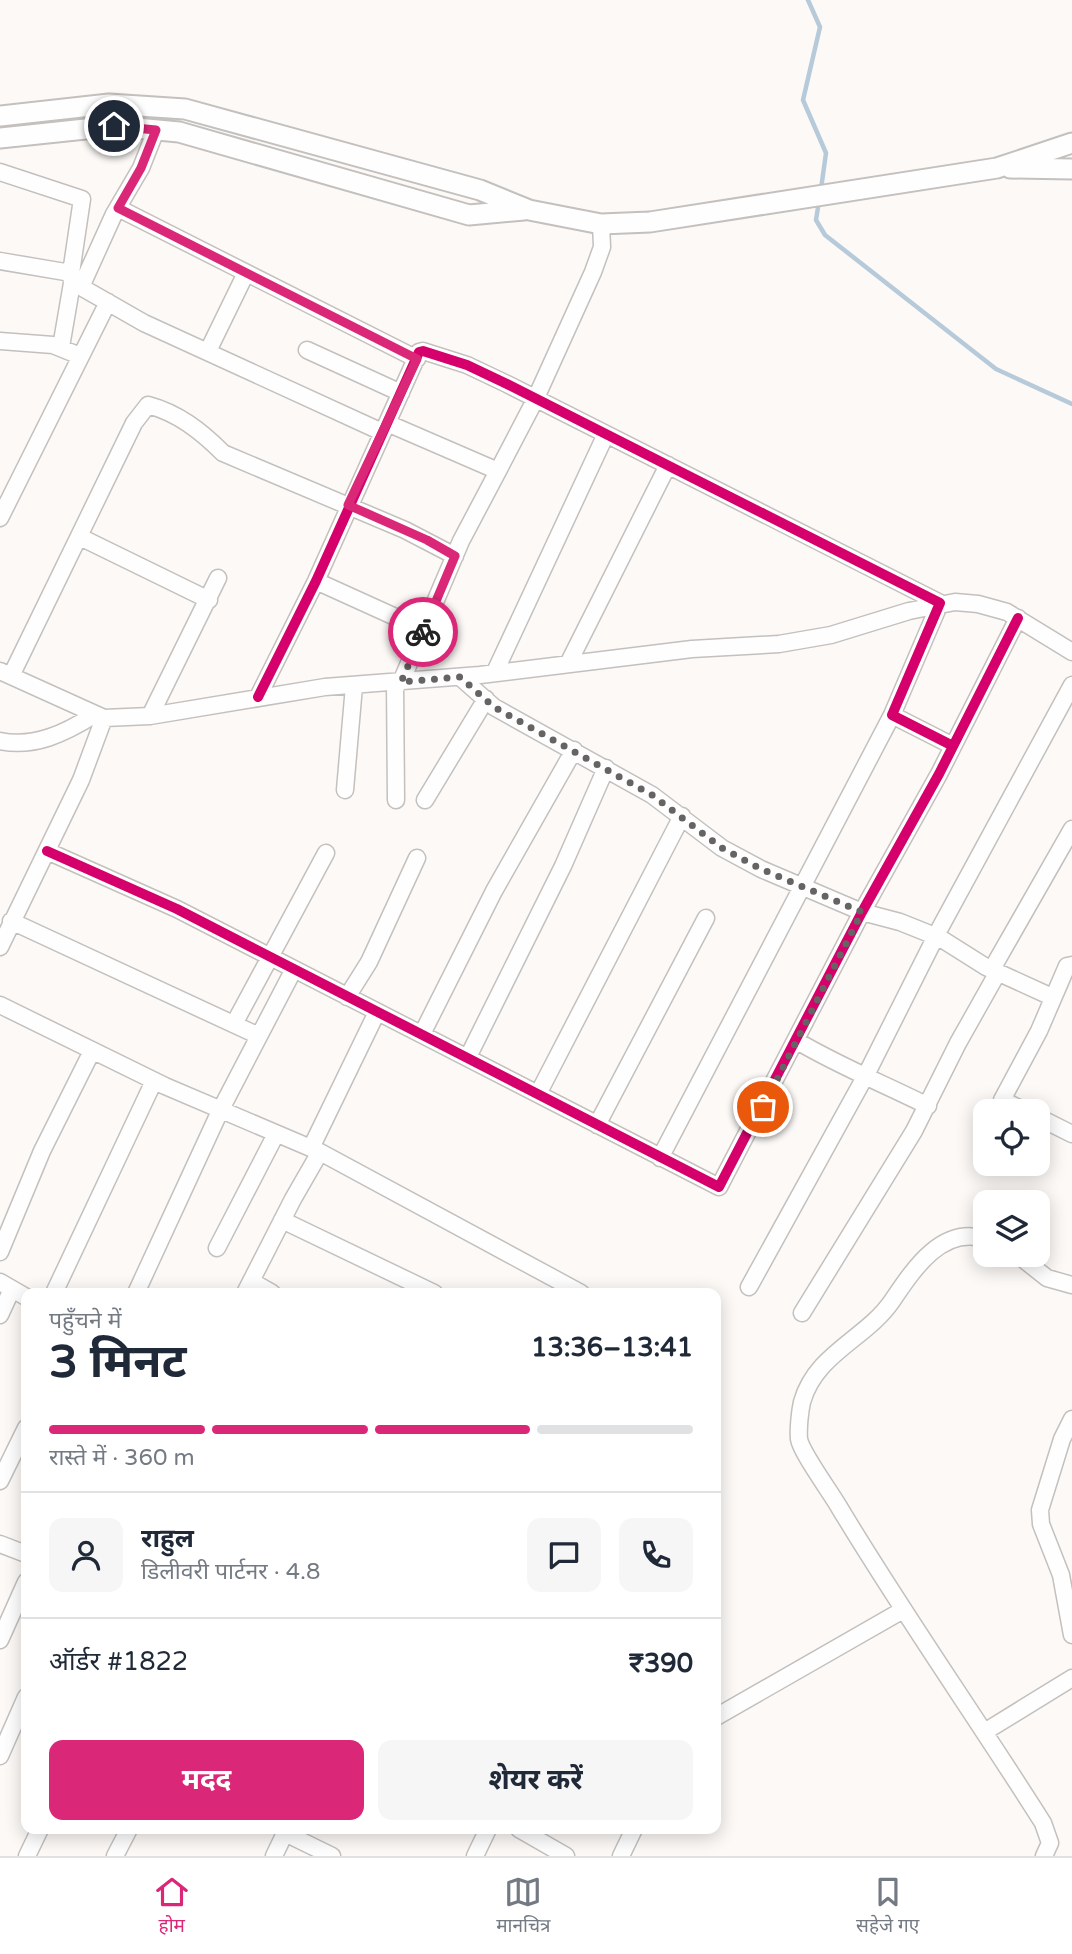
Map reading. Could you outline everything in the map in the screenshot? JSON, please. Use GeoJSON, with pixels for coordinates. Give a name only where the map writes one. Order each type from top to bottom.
{"type":"FeatureCollection","features":[{"type":"Feature","properties":{"kind":"main road"},"geometry":{"type":"LineString","coordinates":[[0,116],[109,104],[185,109],[480,190],[529,210],[601,224],[650,222],[996,168],[1072,169]]}},
{"type":"Feature","properties":{"kind":"main road"},"geometry":{"type":"LineString","coordinates":[[0,138],[114,126],[179,132],[469,215],[529,210]]}},
{"type":"Feature","properties":{"kind":"main road"},"geometry":{"type":"LineString","coordinates":[[996,168],[1072,143]]}},
{"type":"Feature","properties":{"kind":"street"},"geometry":{"type":"LineString","coordinates":[[75,281],[141,168],[156,130]]}},
{"type":"Feature","properties":{"kind":"street"},"geometry":{"type":"LineString","coordinates":[[0,172],[82,199],[75,281],[61,347]]}},
{"type":"Feature","properties":{"kind":"street"},"geometry":{"type":"LineString","coordinates":[[118,208],[417,359]]}},
{"type":"Feature","properties":{"kind":"street"},"geometry":{"type":"LineString","coordinates":[[396,800],[398,682],[424,630],[455,556],[535,400],[593,272],[602,247],[601,224]]}},
{"type":"Feature","properties":{"kind":"street"},"geometry":{"type":"LineString","coordinates":[[0,261],[75,281],[144,323],[384,428],[498,471]]}},
{"type":"Feature","properties":{"kind":"street"},"geometry":{"type":"LineString","coordinates":[[208,351],[246,273]]}},
{"type":"Feature","properties":{"kind":"street"},"geometry":{"type":"LineString","coordinates":[[0,518],[108,302]]}},
{"type":"Feature","properties":{"kind":"street"},"geometry":{"type":"LineString","coordinates":[[1,343],[61,347],[80,356]]}},
{"type":"Feature","properties":{"kind":"street"},"geometry":{"type":"LineString","coordinates":[[306,350],[401,393]]}},
{"type":"Feature","properties":{"kind":"street"},"geometry":{"type":"LineString","coordinates":[[258,697],[316,580],[348,505],[421,351],[486,374],[940,603]]}},
{"type":"Feature","properties":{"kind":"street"},"geometry":{"type":"LineString","coordinates":[[99,716],[5,674],[80,537],[134,423],[148,405],[164,409],[201,431],[223,453],[427,540],[455,556]]}},
{"type":"Feature","properties":{"kind":"street"},"geometry":{"type":"LineString","coordinates":[[495,672],[606,434]]}},
{"type":"Feature","properties":{"kind":"street"},"geometry":{"type":"LineString","coordinates":[[569,662],[668,465]]}},
{"type":"Feature","properties":{"kind":"street"},"geometry":{"type":"LineString","coordinates":[[80,537],[209,600]]}},
{"type":"Feature","properties":{"kind":"street"},"geometry":{"type":"LineString","coordinates":[[150,716],[218,578]]}},
{"type":"Feature","properties":{"kind":"street"},"geometry":{"type":"LineString","coordinates":[[316,580],[424,630]]}},
{"type":"Feature","properties":{"kind":"street"},"geometry":{"type":"LineString","coordinates":[[660,1158],[892,715],[940,603]]}},
{"type":"Feature","properties":{"kind":"street"},"geometry":{"type":"LineString","coordinates":[[0,741],[24,744],[37,742],[99,716],[150,716],[258,697],[354,685],[460,677],[692,649],[779,644],[858,628],[940,603],[978,604],[1007,612],[1072,652]]}},
{"type":"Feature","properties":{"kind":"street"},"geometry":{"type":"LineString","coordinates":[[47,851],[177,909],[270,959],[468,1057],[715,1187],[721,1186],[1018,618]]}},
{"type":"Feature","properties":{"kind":"street"},"geometry":{"type":"LineString","coordinates":[[460,677],[486,699],[606,768],[682,816],[722,848],[862,912],[900,922],[936,937],[995,971],[1052,997]]}},
{"type":"Feature","properties":{"kind":"street"},"geometry":{"type":"LineString","coordinates":[[345,790],[354,685]]}},
{"type":"Feature","properties":{"kind":"street"},"geometry":{"type":"LineString","coordinates":[[749,1286],[866,1075],[936,937],[1067,706],[1072,685]]}},
{"type":"Feature","properties":{"kind":"street"},"geometry":{"type":"LineString","coordinates":[[425,800],[486,699]]}},
{"type":"Feature","properties":{"kind":"street"},"geometry":{"type":"LineString","coordinates":[[892,715],[953,746]]}},
{"type":"Feature","properties":{"kind":"street"},"geometry":{"type":"LineString","coordinates":[[0,947],[81,780],[99,716]]}},
{"type":"Feature","properties":{"kind":"street"},"geometry":{"type":"LineString","coordinates":[[422,1034],[494,891],[574,750]]}},
{"type":"Feature","properties":{"kind":"street"},"geometry":{"type":"LineString","coordinates":[[468,1057],[563,866],[606,768]]}},
{"type":"Feature","properties":{"kind":"street"},"geometry":{"type":"LineString","coordinates":[[538,1094],[682,816]]}},
{"type":"Feature","properties":{"kind":"street"},"geometry":{"type":"LineString","coordinates":[[802,1313],[928,1106],[995,971],[1072,829]]}},
{"type":"Feature","properties":{"kind":"street"},"geometry":{"type":"LineString","coordinates":[[234,1024],[326,853]]}},
{"type":"Feature","properties":{"kind":"street"},"geometry":{"type":"LineString","coordinates":[[347,997],[369,962],[417,858]]}},
{"type":"Feature","properties":{"kind":"street"},"geometry":{"type":"LineString","coordinates":[[597,1125],[706,918]]}},
{"type":"Feature","properties":{"kind":"street"},"geometry":{"type":"LineString","coordinates":[[11,922],[259,1036]]}},
{"type":"Feature","properties":{"kind":"street"},"geometry":{"type":"LineString","coordinates":[[1003,1099],[1071,963]]}},
{"type":"Feature","properties":{"kind":"street"},"geometry":{"type":"LineString","coordinates":[[138,1288],[220,1111],[294,969]]}},
{"type":"Feature","properties":{"kind":"street"},"geometry":{"type":"LineString","coordinates":[[0,1005],[154,1081],[316,1150],[573,1288]]}},
{"type":"Feature","properties":{"kind":"street"},"geometry":{"type":"LineString","coordinates":[[248,1287],[316,1150],[377,1012]]}},
{"type":"Feature","properties":{"kind":"street"},"geometry":{"type":"LineString","coordinates":[[797,1041],[840,1066],[866,1075],[928,1106]]}},
{"type":"Feature","properties":{"kind":"street"},"geometry":{"type":"LineString","coordinates":[[0,1252],[42,1151],[92,1051]]}},
{"type":"Feature","properties":{"kind":"street"},"geometry":{"type":"LineString","coordinates":[[56,1288],[154,1081]]}},
{"type":"Feature","properties":{"kind":"street"},"geometry":{"type":"LineString","coordinates":[[1050,1123],[1072,1134]]}},
{"type":"Feature","properties":{"kind":"street"},"geometry":{"type":"LineString","coordinates":[[217,1248],[276,1134]]}},
{"type":"Feature","properties":{"kind":"street"},"geometry":{"type":"LineString","coordinates":[[282,1220],[424,1288]]}},
{"type":"Feature","properties":{"kind":"street"},"geometry":{"type":"LineString","coordinates":[[973,1235],[933,1248],[885,1312],[838,1348],[815,1374],[802,1402],[799,1440],[903,1610],[1044,1823],[1050,1843],[1044,1856]]}},
{"type":"Feature","properties":{"kind":"street"},"geometry":{"type":"LineString","coordinates":[[1033,1267],[1047,1278],[1072,1284]]}},
{"type":"Feature","properties":{"kind":"street"},"geometry":{"type":"LineString","coordinates":[[0,1315],[13,1289]]}},
{"type":"Feature","properties":{"kind":"street"},"geometry":{"type":"LineString","coordinates":[[1072,1419],[1062,1439],[1040,1510],[1041,1524],[1061,1575],[1072,1635]]}},
{"type":"Feature","properties":{"kind":"street"},"geometry":{"type":"LineString","coordinates":[[0,1481],[21,1438]]}},
{"type":"Feature","properties":{"kind":"street"},"geometry":{"type":"LineString","coordinates":[[0,1544],[21,1552]]}},
{"type":"Feature","properties":{"kind":"street"},"geometry":{"type":"LineString","coordinates":[[0,1640],[21,1593]]}},
{"type":"Feature","properties":{"kind":"street"},"geometry":{"type":"LineString","coordinates":[[721,1714],[903,1610]]}},
{"type":"Feature","properties":{"kind":"street"},"geometry":{"type":"LineString","coordinates":[[985,1731],[1072,1678]]}},
{"type":"Feature","properties":{"kind":"street"},"geometry":{"type":"LineString","coordinates":[[0,1755],[21,1711]]}},
{"type":"Feature","properties":{"kind":"street"},"geometry":{"type":"LineString","coordinates":[[27,1856],[38,1834]]}},
{"type":"Feature","properties":{"kind":"street"},"geometry":{"type":"LineString","coordinates":[[116,1856],[127,1834]]}},
{"type":"Feature","properties":{"kind":"street"},"geometry":{"type":"LineString","coordinates":[[274,1856],[282,1834]]}},
{"type":"Feature","properties":{"kind":"street"},"geometry":{"type":"LineString","coordinates":[[291,1834],[332,1856]]}},
{"type":"Feature","properties":{"kind":"street"},"geometry":{"type":"LineString","coordinates":[[475,1856],[486,1834]]}},
{"type":"Feature","properties":{"kind":"street"},"geometry":{"type":"LineString","coordinates":[[528,1834],[566,1856]]}},
{"type":"Feature","properties":{"kind":"street"},"geometry":{"type":"LineString","coordinates":[[621,1856],[632,1834]]}},
{"type":"Feature","properties":{"kind":"waterway"},"geometry":{"type":"LineString","coordinates":[[808,0],[820,27],[803,100],[826,153],[821,189]]}},
{"type":"Feature","properties":{"kind":"waterway"},"geometry":{"type":"LineString","coordinates":[[819,201],[816,220],[825,235],[996,369],[1072,404]]}},
{"type":"Feature","properties":{"kind":"cycle path"},"geometry":{"type":"LineString","coordinates":[[258,697],[316,581],[419,352],[423,351],[467,365],[507,384],[940,603],[892,715],[953,746]]}},
{"type":"Feature","properties":{"kind":"cycle path"},"geometry":{"type":"LineString","coordinates":[[47,851],[177,909],[719,1187],[862,912],[939,774],[1018,618]]}},
{"type":"Feature","properties":{"kind":"way so far"},"geometry":{"type":"LineString","coordinates":[[423,632],[401,682],[460,677],[494,707],[652,795],[722,848],[761,869],[862,912],[848,945],[780,1070],[763,1107]]}},
{"type":"Feature","properties":{"kind":"route"},"geometry":{"type":"LineString","coordinates":[[114,126],[156,130],[141,168],[118,208],[417,359],[348,505],[427,540],[455,556],[423,632]]}}]}
